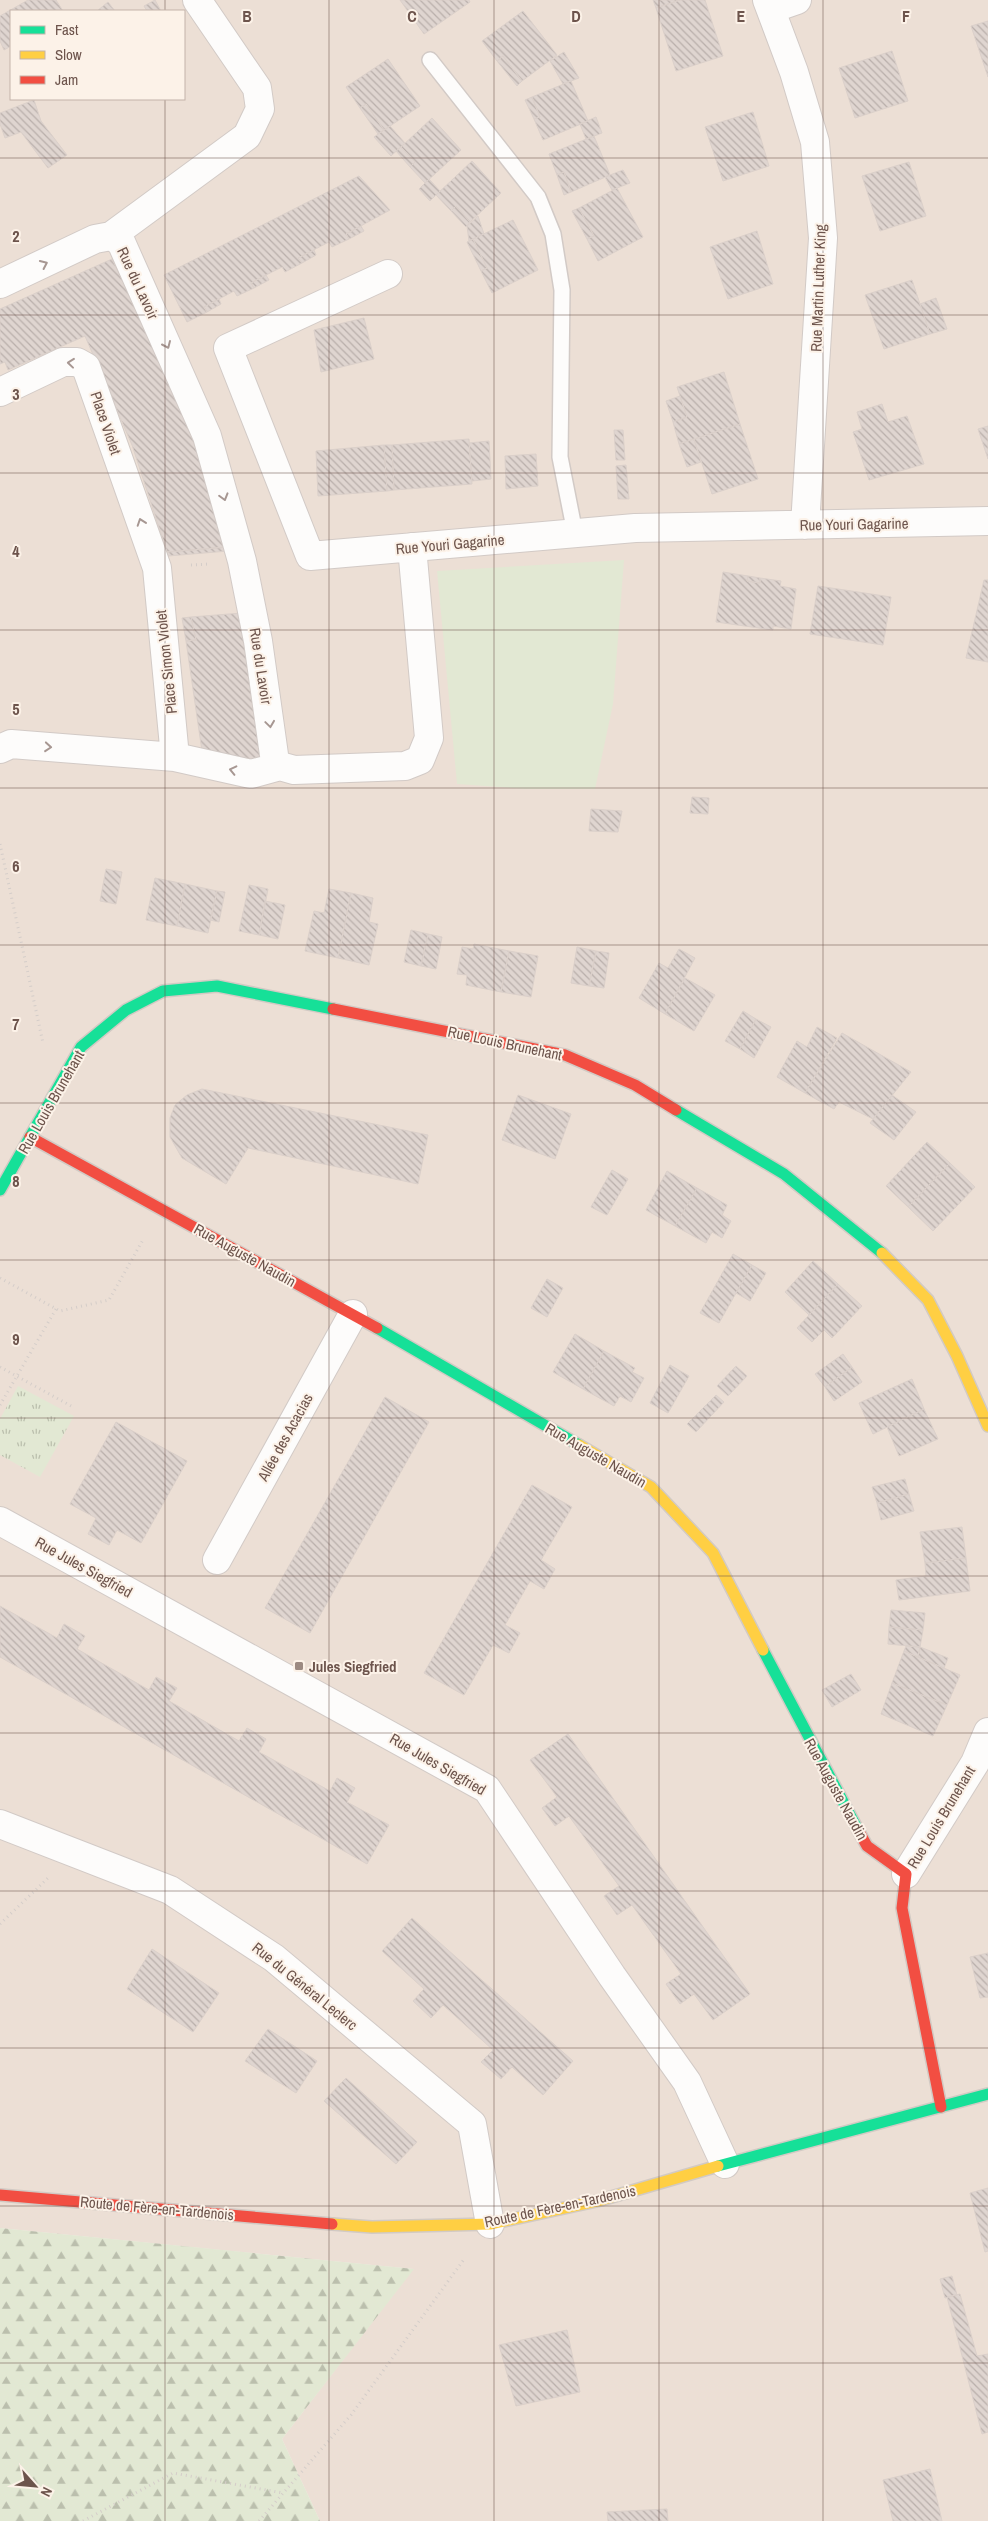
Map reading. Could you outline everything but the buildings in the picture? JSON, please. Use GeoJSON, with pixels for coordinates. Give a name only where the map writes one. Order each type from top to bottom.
{"type":"FeatureCollection","features":[{"type":"Feature","properties":{"kind":"street","name":"Rue du Lavoir"},"geometry":{"type":"LineString","coordinates":[[0,284],[95,239],[111,236],[247,136],[260,109],[257,88],[197,0]]}},
{"type":"Feature","properties":{"kind":"street"},"geometry":{"type":"LineString","coordinates":[[769,4],[797,0]]}},
{"type":"Feature","properties":{"kind":"street","name":"Rue Martin Luther King"},"geometry":{"type":"LineString","coordinates":[[769,4],[794,72],[815,142],[823,238],[805,525]]}},
{"type":"Feature","properties":{"kind":"street","name":"Rue du Lavoir"},"geometry":{"type":"LineString","coordinates":[[111,236],[121,242],[207,436],[242,561],[258,640],[278,764]]}},
{"type":"Feature","properties":{"kind":"street","name":"Rue Youri Gagarine"},"geometry":{"type":"LineString","coordinates":[[388,274],[228,348],[310,556],[635,528],[988,521]]}},
{"type":"Feature","properties":{"kind":"street","name":"Place Violet"},"geometry":{"type":"LineString","coordinates":[[0,392],[63,362],[77,362],[86,367],[157,568]]}},
{"type":"Feature","properties":{"kind":"street"},"geometry":{"type":"LineString","coordinates":[[0,749],[11,744],[175,757],[251,774],[278,764],[294,770],[405,766],[420,760],[429,738],[412,547]]}},
{"type":"Feature","properties":{"kind":"street","name":"Place Simon Violet"},"geometry":{"type":"LineString","coordinates":[[157,568],[175,757]]}},
{"type":"Feature","properties":{"kind":"street","name":"Rue Louis Brunehant"},"geometry":{"type":"LineString","coordinates":[[0,1190],[81,1047],[126,1010],[163,991],[216,986],[565,1055],[635,1085],[784,1174],[876,1247],[928,1300],[957,1356],[988,1426]]}},
{"type":"Feature","properties":{"kind":"street","name":"Rue Auguste Naudin"},"geometry":{"type":"LineString","coordinates":[[30,1137],[353,1314],[651,1487],[713,1553],[822,1767],[867,1846],[906,1874]]}},
{"type":"Feature","properties":{"kind":"street","name":"Allée des Acacias"},"geometry":{"type":"LineString","coordinates":[[216,1560],[353,1314]]}},
{"type":"Feature","properties":{"kind":"street","name":"Rue Jules Siegfried"},"geometry":{"type":"LineString","coordinates":[[0,1521],[486,1789],[612,1976],[687,2082],[725,2164]]}},
{"type":"Feature","properties":{"kind":"street","name":"Rue Louis Brunehant"},"geometry":{"type":"LineString","coordinates":[[906,1874],[974,1763],[988,1732]]}},
{"type":"Feature","properties":{"kind":"street","name":"Rue du Général Leclerc"},"geometry":{"type":"LineString","coordinates":[[0,1824],[170,1890],[274,1958],[472,2124],[490,2224]]}},
{"type":"Feature","properties":{"kind":"street"},"geometry":{"type":"LineString","coordinates":[[906,1874],[902,1908],[941,2107]]}},
{"type":"Feature","properties":{"kind":"street","name":"Route de Fère-en-Tardenois"},"geometry":{"type":"LineString","coordinates":[[0,2195],[372,2227],[490,2224],[601,2200],[725,2164],[988,2094]]}},
{"type":"Feature","properties":{"kind":"lane"},"geometry":{"type":"LineString","coordinates":[[430,60],[538,197],[553,234],[562,290],[560,457],[575,533]]}},
{"type":"Feature","properties":{"kind":"path"},"geometry":{"type":"LineString","coordinates":[[0,844],[54,1092]]}},
{"type":"Feature","properties":{"kind":"path"},"geometry":{"type":"LineString","coordinates":[[0,1278],[60,1311],[109,1300],[145,1237]]}},
{"type":"Feature","properties":{"kind":"path"},"geometry":{"type":"LineString","coordinates":[[0,1405],[56,1309]]}},
{"type":"Feature","properties":{"kind":"path"},"geometry":{"type":"LineString","coordinates":[[0,1367],[73,1407]]}},
{"type":"Feature","properties":{"kind":"path"},"geometry":{"type":"LineString","coordinates":[[0,1924],[73,1852]]}},
{"type":"Feature","properties":{"kind":"path"},"geometry":{"type":"LineString","coordinates":[[259,2521],[352,2415],[490,2224]]}},
{"type":"Feature","properties":{"kind":"path"},"geometry":{"type":"LineString","coordinates":[[83,2521],[172,2473],[283,2493]]}},
{"type":"Feature","properties":{"kind":"shaded area"},"geometry":{"type":"Polygon","coordinates":[[[0,0],[988,0],[988,2521],[320,2521],[282,2439],[413,2269],[0,2228],[0,0]]]}},
{"type":"Feature","properties":{"kind":"green space"},"geometry":{"type":"Polygon","coordinates":[[[624,560],[613,704],[595,789],[527,789],[457,784],[437,571],[624,560]]]}},
{"type":"Feature","properties":{"kind":"green space"},"geometry":{"type":"Polygon","coordinates":[[[18,1386],[74,1416],[40,1477],[0,1455],[0,1419],[18,1386]]]}},
{"type":"Feature","properties":{"kind":"green space"},"geometry":{"type":"Polygon","coordinates":[[[0,2228],[414,2269],[282,2439],[320,2521],[0,2521],[0,2228]]]}},
{"type":"Feature","properties":{"kind":"traffic: fast"},"geometry":{"type":"LineString","coordinates":[[0,1190],[81,1047],[126,1010],[163,991],[217,986],[333,1009]]}},
{"type":"Feature","properties":{"kind":"traffic: fast"},"geometry":{"type":"LineString","coordinates":[[676,1110],[784,1174],[882,1253]]}},
{"type":"Feature","properties":{"kind":"traffic: fast"},"geometry":{"type":"LineString","coordinates":[[377,1328],[579,1445]]}},
{"type":"Feature","properties":{"kind":"traffic: fast"},"geometry":{"type":"LineString","coordinates":[[763,1650],[858,1830]]}},
{"type":"Feature","properties":{"kind":"traffic: fast"},"geometry":{"type":"LineString","coordinates":[[718,2166],[988,2094]]}},
{"type":"Feature","properties":{"kind":"traffic: slow"},"geometry":{"type":"LineString","coordinates":[[882,1253],[928,1300],[957,1356],[988,1426]]}},
{"type":"Feature","properties":{"kind":"traffic: slow"},"geometry":{"type":"LineString","coordinates":[[579,1445],[651,1487],[713,1553],[763,1650]]}},
{"type":"Feature","properties":{"kind":"traffic: slow"},"geometry":{"type":"LineString","coordinates":[[332,2224],[372,2227],[490,2224],[601,2200],[718,2166]]}},
{"type":"Feature","properties":{"kind":"traffic: jam"},"geometry":{"type":"LineString","coordinates":[[333,1009],[565,1055],[635,1085],[676,1110]]}},
{"type":"Feature","properties":{"kind":"traffic: jam"},"geometry":{"type":"LineString","coordinates":[[30,1137],[377,1328]]}},
{"type":"Feature","properties":{"kind":"traffic: jam"},"geometry":{"type":"LineString","coordinates":[[858,1830],[867,1846],[906,1874],[902,1908],[941,2107]]}},
{"type":"Feature","properties":{"kind":"traffic: jam"},"geometry":{"type":"LineString","coordinates":[[0,2195],[332,2224]]}},
{"type":"Feature","properties":{"kind":"place","name":"Jules Siegfried"},"geometry":{"type":"Point","coordinates":[299,1666]}}]}
